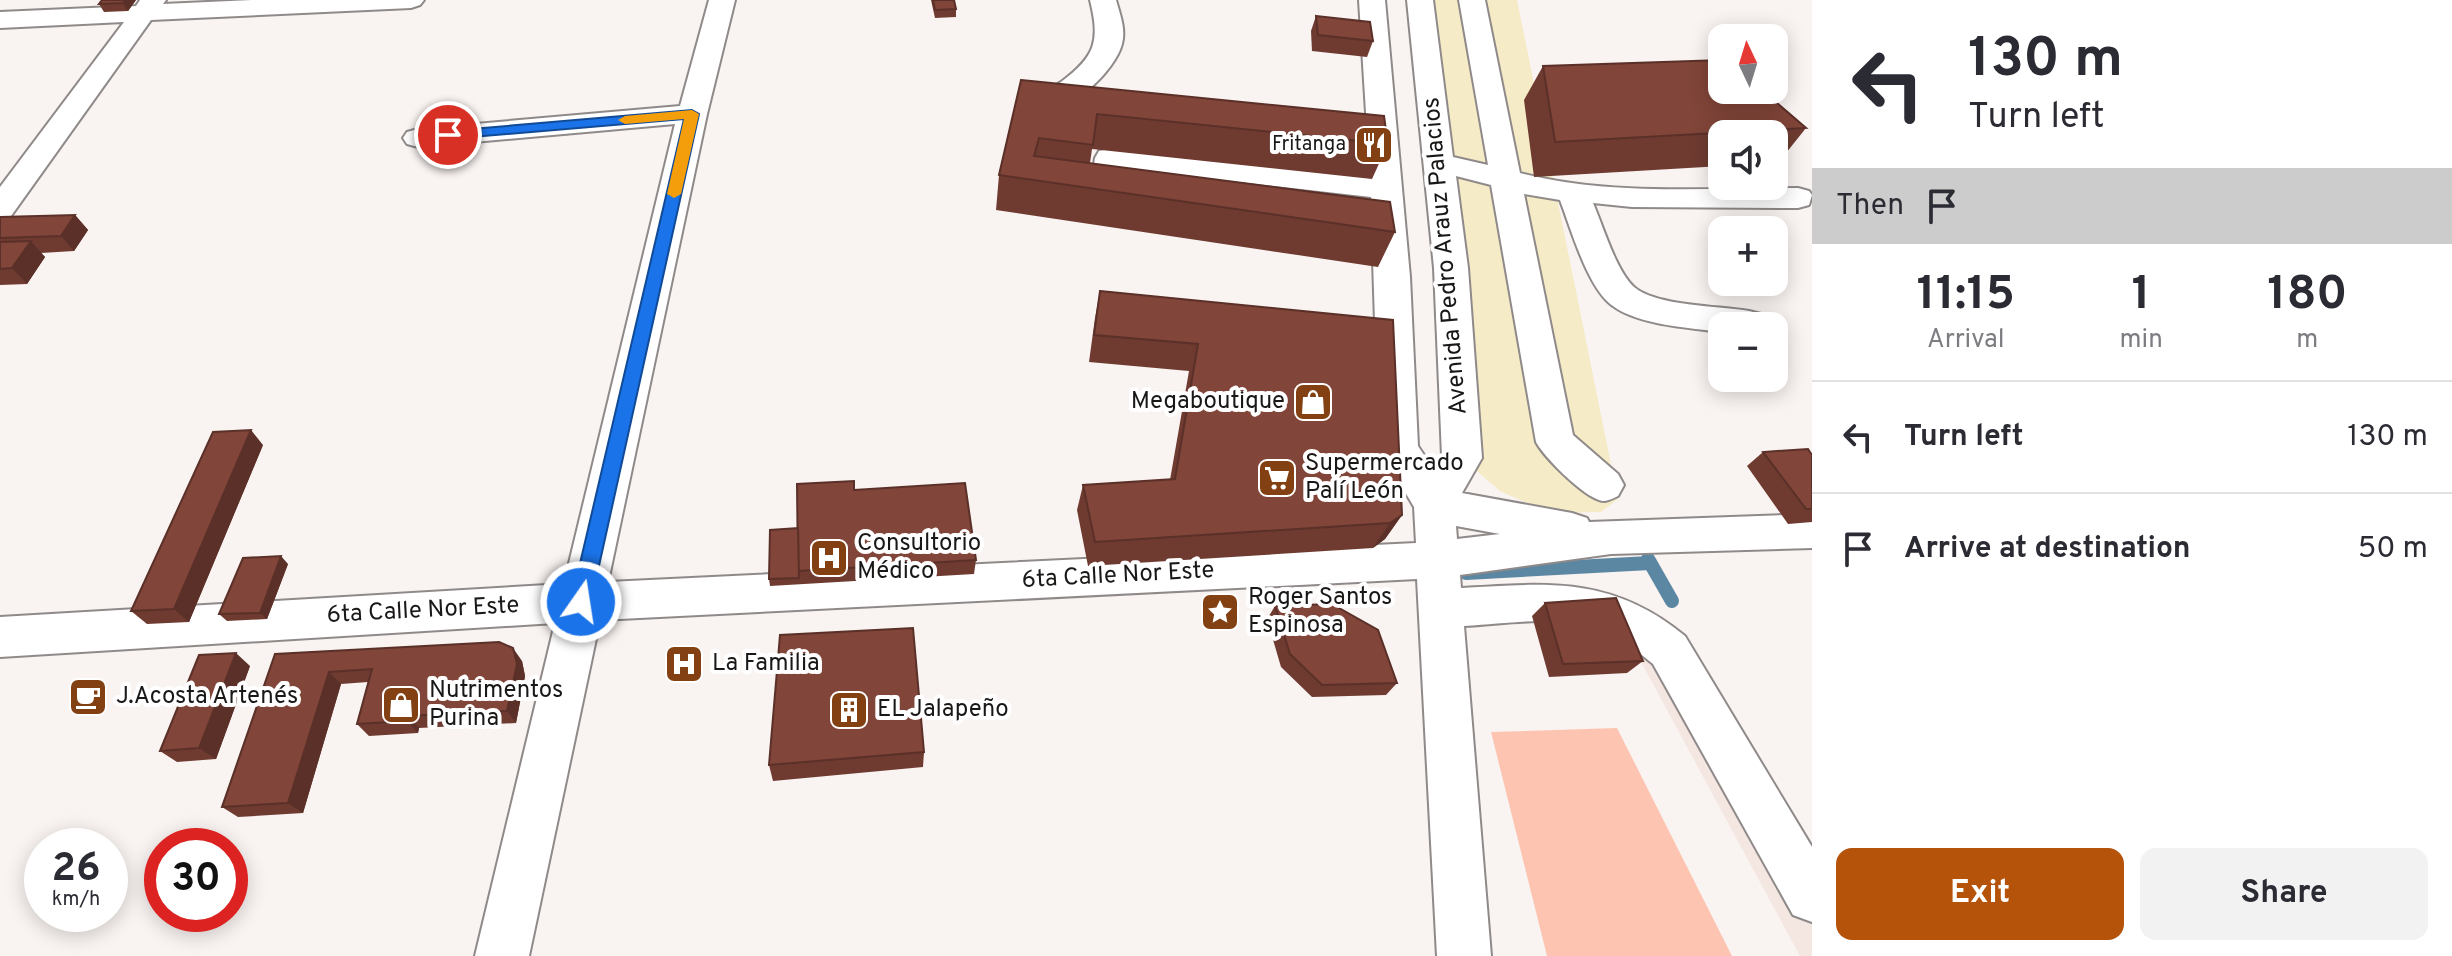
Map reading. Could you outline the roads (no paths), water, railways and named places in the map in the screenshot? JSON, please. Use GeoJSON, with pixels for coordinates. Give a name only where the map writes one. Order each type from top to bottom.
{"type":"FeatureCollection","features":[{"type":"Feature","properties":{"kind":"street"},"geometry":{"type":"LineString","coordinates":[[0,20],[149,6],[411,0]]}},
{"type":"Feature","properties":{"kind":"street"},"geometry":{"type":"LineString","coordinates":[[502,956],[692,114],[722,0]]}},
{"type":"Feature","properties":{"kind":"street"},"geometry":{"type":"LineString","coordinates":[[1051,102],[1094,69],[1105,53],[1110,31],[1103,0]]}},
{"type":"Feature","properties":{"kind":"street"},"geometry":{"type":"LineString","coordinates":[[1372,0],[1386,189],[1379,234],[1399,448],[1434,505],[1464,956]]}},
{"type":"Feature","properties":{"kind":"street","name":"Avenida Pedro Arauz Palacios"},"geometry":{"type":"LineString","coordinates":[[1420,0],[1451,268],[1462,458],[1434,505]]}},
{"type":"Feature","properties":{"kind":"street"},"geometry":{"type":"LineString","coordinates":[[1472,0],[1555,442],[1604,485]]}},
{"type":"Feature","properties":{"kind":"street"},"geometry":{"type":"LineString","coordinates":[[0,209],[149,6]]}},
{"type":"Feature","properties":{"kind":"street"},"geometry":{"type":"LineString","coordinates":[[1381,100],[1434,109]]}},
{"type":"Feature","properties":{"kind":"street"},"geometry":{"type":"LineString","coordinates":[[418,138],[692,114]]}},
{"type":"Feature","properties":{"kind":"street"},"geometry":{"type":"LineString","coordinates":[[1137,194],[1091,188],[1110,158],[1386,189]]}},
{"type":"Feature","properties":{"kind":"street"},"geometry":{"type":"LineString","coordinates":[[1441,163],[1505,180],[1632,197],[1798,198]]}},
{"type":"Feature","properties":{"kind":"street"},"geometry":{"type":"LineString","coordinates":[[1572,191],[1613,282],[1623,296],[1644,306],[1708,316]]}},
{"type":"Feature","properties":{"kind":"street"},"geometry":{"type":"LineString","coordinates":[[1379,234],[1451,268]]}},
{"type":"Feature","properties":{"kind":"street","name":"6ta Calle Nor Este"},"geometry":{"type":"LineString","coordinates":[[1434,505],[1611,537]]}},
{"type":"Feature","properties":{"kind":"street","name":"6ta Calle Nor Este"},"geometry":{"type":"LineString","coordinates":[[0,637],[581,602],[1437,560],[1611,537],[1812,531]]}},
{"type":"Feature","properties":{"kind":"street"},"geometry":{"type":"LineString","coordinates":[[1439,608],[1577,602],[1629,618],[1651,632],[1669,650],[1812,896]]}},
{"type":"Feature","properties":{"kind":"waterway"},"geometry":{"type":"LineString","coordinates":[[1648,559],[1672,601]]}},
{"type":"Feature","properties":{"kind":"waterway"},"geometry":{"type":"LineString","coordinates":[[1466,573],[1650,563]]}},
{"type":"Feature","properties":{"kind":"place","name":"Fritanga"},"geometry":{"type":"Point","coordinates":[1374,145]}},
{"type":"Feature","properties":{"kind":"place","name":"Megaboutique"},"geometry":{"type":"Point","coordinates":[1313,402]}},
{"type":"Feature","properties":{"kind":"place","name":"Supermercado Palí León"},"geometry":{"type":"Point","coordinates":[1277,478]}},
{"type":"Feature","properties":{"kind":"place","name":"Consultorio Médico"},"geometry":{"type":"Point","coordinates":[829,558]}},
{"type":"Feature","properties":{"kind":"place","name":"Roger Santos Espinosa"},"geometry":{"type":"Point","coordinates":[1220,612]}},
{"type":"Feature","properties":{"kind":"place","name":"La Familia"},"geometry":{"type":"Point","coordinates":[684,664]}},
{"type":"Feature","properties":{"kind":"place","name":"J.Acosta Artenés"},"geometry":{"type":"Point","coordinates":[88,697]}},
{"type":"Feature","properties":{"kind":"place","name":"Nutrimentos Purina"},"geometry":{"type":"Point","coordinates":[401,705]}},
{"type":"Feature","properties":{"kind":"place","name":"EL Jalapeño"},"geometry":{"type":"Point","coordinates":[849,710]}}]}
